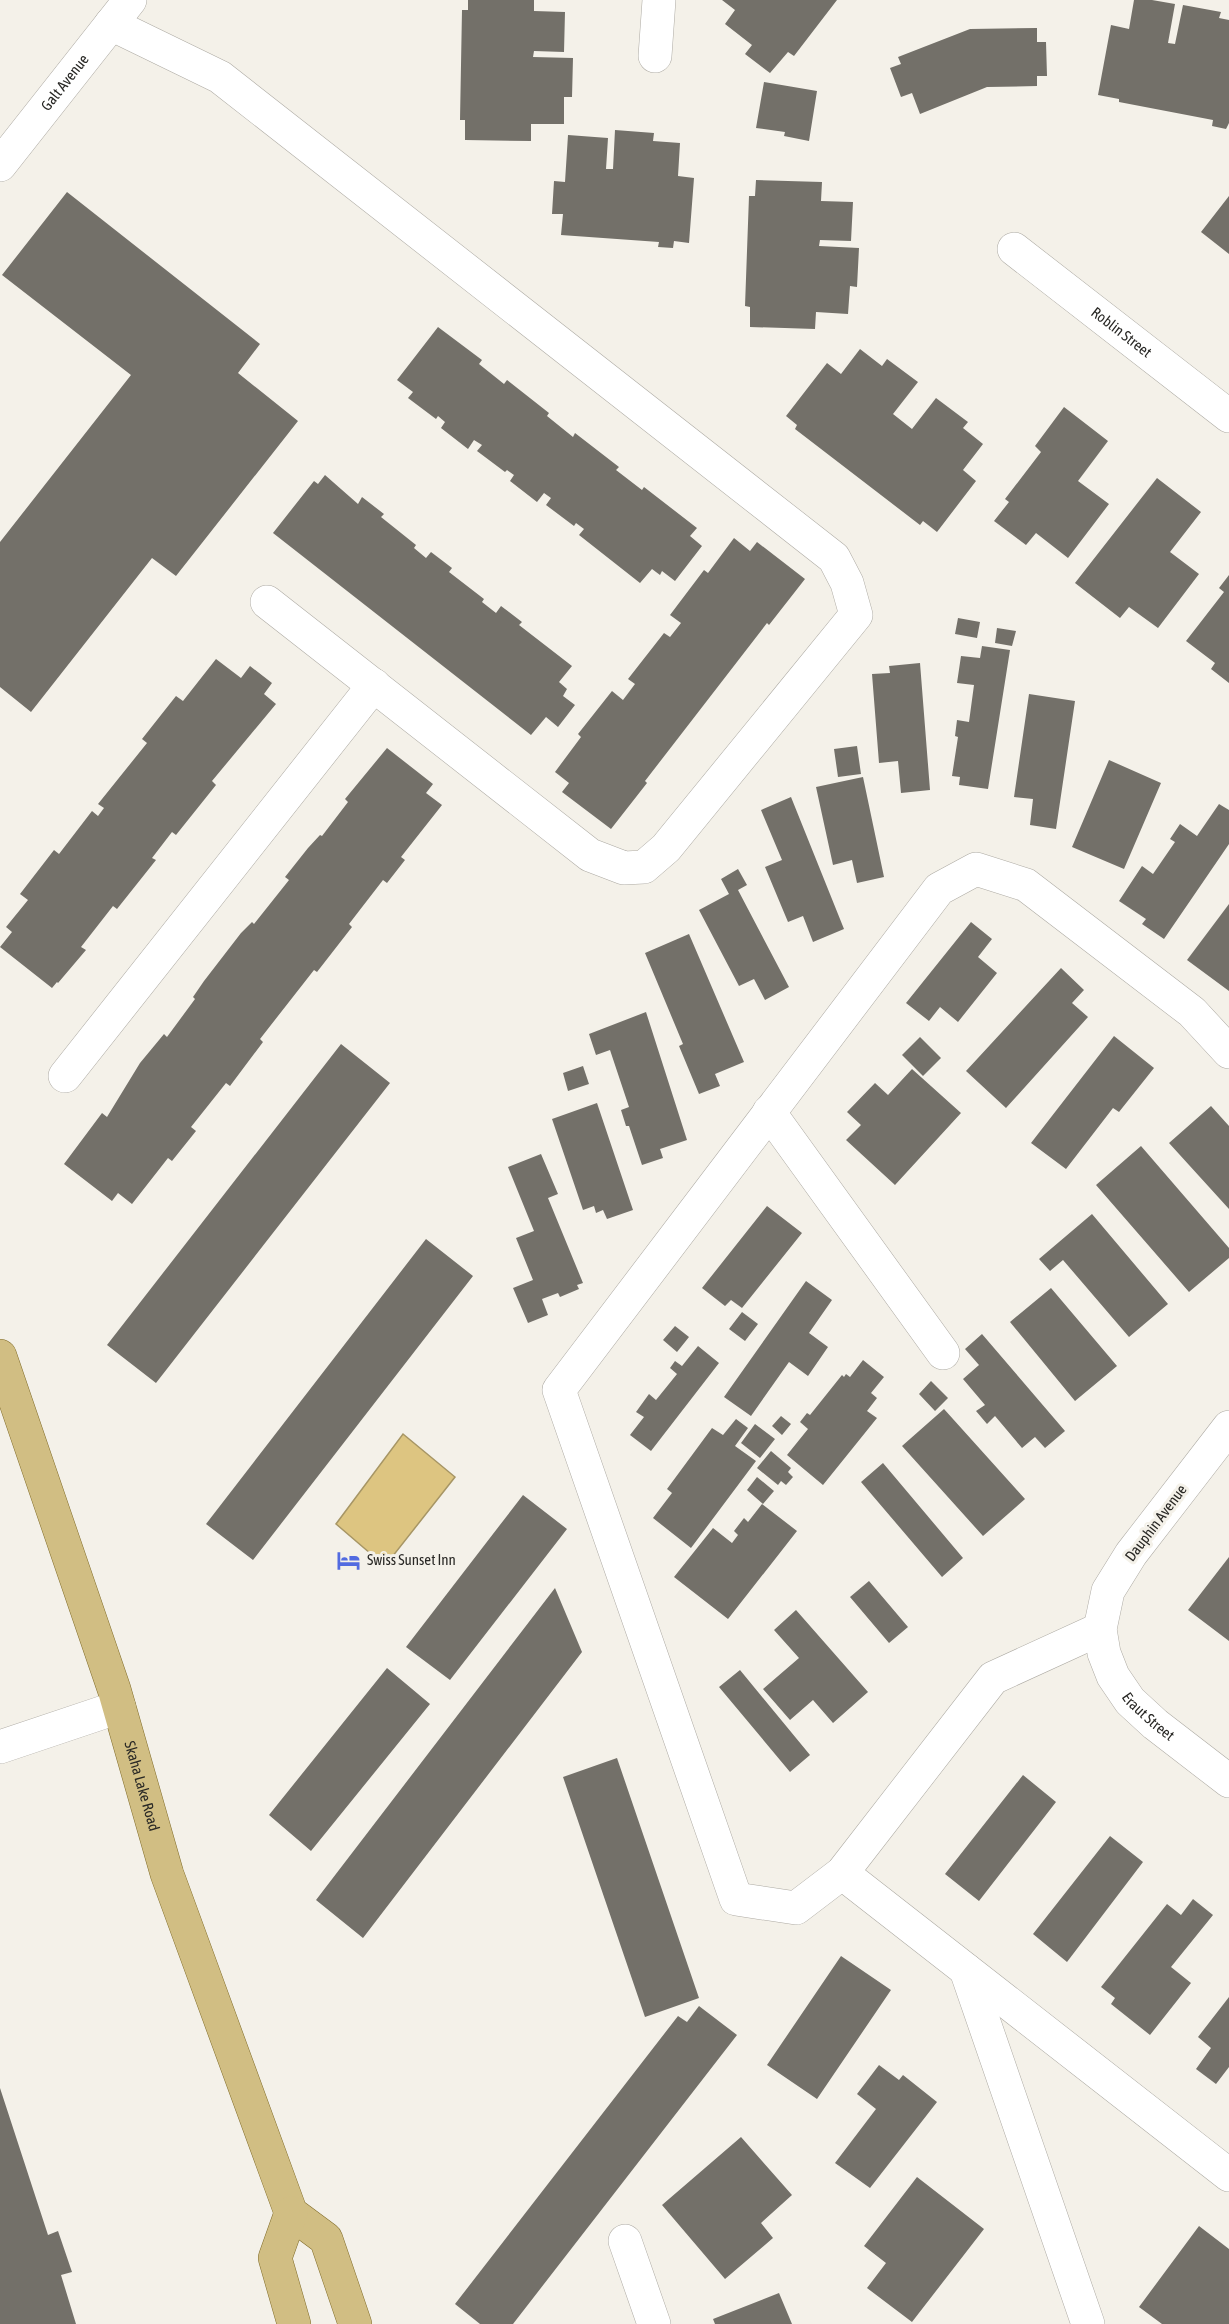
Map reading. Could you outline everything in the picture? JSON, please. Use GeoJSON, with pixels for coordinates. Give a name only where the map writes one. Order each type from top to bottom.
{"type":"FeatureCollection","features":[{"type":"Feature","properties":{"kind":"main road","name":"Skaha Lake Road"},"geometry":{"type":"LineString","coordinates":[[0,1356],[119,1707],[167,1874],[291,2213]]}},
{"type":"Feature","properties":{"kind":"main road"},"geometry":{"type":"LineString","coordinates":[[294,2324],[275,2258],[291,2213],[326,2239],[355,2324]]}},
{"type":"Feature","properties":{"kind":"street"},"geometry":{"type":"LineString","coordinates":[[655,56],[659,0]]}},
{"type":"Feature","properties":{"kind":"street"},"geometry":{"type":"LineString","coordinates":[[121,12],[220,77],[834,558],[847,583],[856,615],[666,848],[644,867],[624,868],[590,855],[267,602]]}},
{"type":"Feature","properties":{"kind":"street","name":"Galt Avenue"},"geometry":{"type":"LineString","coordinates":[[0,165],[121,12]]}},
{"type":"Feature","properties":{"kind":"street","name":"Roblin Street"},"geometry":{"type":"LineString","coordinates":[[1014,249],[1229,417]]}},
{"type":"Feature","properties":{"kind":"street"},"geometry":{"type":"LineString","coordinates":[[65,1076],[374,685]]}},
{"type":"Feature","properties":{"kind":"street"},"geometry":{"type":"LineString","coordinates":[[1100,1629],[993,1678],[842,1873],[796,1908],[736,1899],[559,1390],[939,889],[976,869],[1026,885],[1192,1012],[1229,1052]]}},
{"type":"Feature","properties":{"kind":"street"},"geometry":{"type":"LineString","coordinates":[[770,1112],[943,1353]]}},
{"type":"Feature","properties":{"kind":"street","name":"Dauphin Avenue"},"geometry":{"type":"LineString","coordinates":[[1100,1629],[1108,1591],[1131,1554],[1229,1427]]}},
{"type":"Feature","properties":{"kind":"street","name":"Eraut Street"},"geometry":{"type":"LineString","coordinates":[[1100,1629],[1104,1653],[1113,1676],[1130,1701],[1155,1724],[1229,1781]]}},
{"type":"Feature","properties":{"kind":"street"},"geometry":{"type":"LineString","coordinates":[[0,1747],[119,1707]]}},
{"type":"Feature","properties":{"kind":"street"},"geometry":{"type":"LineString","coordinates":[[842,1873],[1229,2175]]}},
{"type":"Feature","properties":{"kind":"street"},"geometry":{"type":"LineString","coordinates":[[966,1971],[1088,2324]]}},
{"type":"Feature","properties":{"kind":"street"},"geometry":{"type":"LineString","coordinates":[[625,2241],[654,2324]]}},
{"type":"Feature","properties":{"kind":"shaded area"},"geometry":{"type":"Polygon","coordinates":[[[403,1434],[455,1477],[385,1566],[336,1524],[403,1434]]]}},
{"type":"Feature","properties":{"kind":"building"},"geometry":{"type":"Polygon","coordinates":[[[468,0],[534,0],[534,11],[565,12],[564,52],[534,51],[533,57],[573,58],[572,97],[564,97],[564,124],[531,124],[531,141],[465,140],[465,120],[460,120],[462,10],[468,10],[468,0]]]}},
{"type":"Feature","properties":{"kind":"building"},"geometry":{"type":"Polygon","coordinates":[[[722,0],[837,0],[794,56],[788,52],[770,73],[745,54],[752,45],[725,24],[735,10],[722,0]]]}},
{"type":"Feature","properties":{"kind":"building"},"geometry":{"type":"Polygon","coordinates":[[[1134,0],[1175,4],[1168,43],[1175,44],[1183,5],[1221,12],[1219,18],[1229,20],[1229,123],[1226,129],[1212,126],[1213,120],[1119,102],[1119,99],[1098,95],[1111,25],[1129,29],[1134,0]]]}},
{"type":"Feature","properties":{"kind":"building"},"geometry":{"type":"Polygon","coordinates":[[[1037,28],[1037,42],[1046,42],[1047,76],[1037,76],[1037,86],[987,87],[920,114],[912,93],[901,97],[890,68],[901,64],[898,57],[970,29],[1037,28]]]}},
{"type":"Feature","properties":{"kind":"building"},"geometry":{"type":"Polygon","coordinates":[[[764,82],[817,91],[809,141],[784,136],[785,132],[756,128],[764,82]]]}},
{"type":"Feature","properties":{"kind":"building"},"geometry":{"type":"Polygon","coordinates":[[[615,130],[654,133],[653,141],[680,143],[678,176],[694,178],[689,243],[674,241],[673,248],[658,247],[659,242],[561,235],[563,214],[552,214],[554,181],[565,182],[568,135],[608,138],[606,169],[613,169],[615,130]]]}},
{"type":"Feature","properties":{"kind":"building"},"geometry":{"type":"Polygon","coordinates":[[[756,180],[822,182],[821,201],[853,202],[851,241],[820,240],[819,246],[859,248],[857,287],[850,286],[848,314],[816,312],[815,329],[750,327],[750,307],[745,306],[749,196],[755,196],[756,180]]]}},
{"type":"Feature","properties":{"kind":"building"},"geometry":{"type":"Polygon","coordinates":[[[67,192],[260,344],[238,373],[298,421],[176,576],[152,558],[31,712],[0,687],[0,542],[131,375],[2,275],[67,192]]]}},
{"type":"Feature","properties":{"kind":"building"},"geometry":{"type":"Polygon","coordinates":[[[1229,196],[1229,254],[1201,232],[1229,196]]]}},
{"type":"Feature","properties":{"kind":"building"},"geometry":{"type":"Polygon","coordinates":[[[438,327],[482,360],[479,364],[504,384],[507,380],[549,413],[547,416],[573,437],[575,433],[619,467],[616,470],[642,490],[644,487],[697,528],[690,536],[702,546],[675,581],[662,571],[660,575],[652,569],[640,583],[579,535],[584,529],[576,523],[574,526],[546,505],[551,498],[544,493],[537,502],[510,481],[514,475],[507,470],[505,472],[477,451],[482,445],[474,440],[468,449],[441,428],[445,422],[438,416],[436,419],[408,398],[413,392],[397,380],[438,327]]]}},
{"type":"Feature","properties":{"kind":"building"},"geometry":{"type":"Polygon","coordinates":[[[860,349],[882,366],[887,359],[918,382],[893,414],[912,429],[936,398],[968,422],[963,428],[983,444],[963,470],[976,481],[937,532],[923,521],[920,525],[795,429],[797,425],[786,416],[827,363],[841,374],[860,349]]]}},
{"type":"Feature","properties":{"kind":"building"},"geometry":{"type":"Polygon","coordinates":[[[1064,407],[1108,441],[1078,481],[1109,504],[1068,558],[1036,533],[1026,545],[994,521],[1009,502],[1005,499],[1041,452],[1035,446],[1064,407]]]}},
{"type":"Feature","properties":{"kind":"building"},"geometry":{"type":"Polygon","coordinates":[[[325,475],[358,504],[362,497],[384,514],[381,517],[416,545],[414,548],[426,558],[431,552],[452,568],[449,572],[484,599],[482,602],[496,613],[501,606],[522,622],[519,625],[572,666],[559,682],[567,689],[563,696],[575,705],[558,727],[546,717],[531,735],[273,533],[314,481],[318,484],[325,475]]]}},
{"type":"Feature","properties":{"kind":"building"},"geometry":{"type":"Polygon","coordinates":[[[1157,478],[1201,512],[1170,552],[1199,574],[1158,628],[1129,607],[1120,618],[1075,583],[1157,478]]]}},
{"type":"Feature","properties":{"kind":"building"},"geometry":{"type":"Polygon","coordinates":[[[734,538],[750,551],[757,542],[805,579],[769,625],[767,623],[645,781],[647,783],[611,829],[562,792],[569,783],[555,772],[581,737],[578,734],[612,691],[623,700],[635,684],[628,679],[664,633],[670,637],[681,623],[670,615],[704,570],[708,573],[734,538]]]}},
{"type":"Feature","properties":{"kind":"building"},"geometry":{"type":"Polygon","coordinates":[[[1229,575],[1229,683],[1211,669],[1215,663],[1186,641],[1224,592],[1219,588],[1229,575]]]}},
{"type":"Feature","properties":{"kind":"building"},"geometry":{"type":"Polygon","coordinates":[[[958,618],[980,622],[977,638],[955,634],[958,618]]]}},
{"type":"Feature","properties":{"kind":"building"},"geometry":{"type":"Polygon","coordinates":[[[997,628],[1016,631],[1012,646],[995,643],[997,628]]]}},
{"type":"Feature","properties":{"kind":"building"},"geometry":{"type":"Polygon","coordinates":[[[982,646],[1010,650],[988,789],[959,785],[960,777],[952,776],[958,737],[955,736],[957,720],[969,722],[974,685],[957,683],[961,656],[980,658],[982,646]]]}},
{"type":"Feature","properties":{"kind":"building"},"geometry":{"type":"Polygon","coordinates":[[[216,659],[241,678],[250,666],[272,683],[264,694],[276,704],[212,781],[216,785],[176,835],[172,832],[152,858],[156,860],[117,909],[113,906],[81,947],[86,950],[52,988],[0,947],[12,932],[6,927],[28,900],[20,894],[54,850],[59,854],[92,811],[98,816],[104,808],[98,804],[147,743],[142,739],[176,696],[183,701],[216,659]]]}},
{"type":"Feature","properties":{"kind":"building"},"geometry":{"type":"Polygon","coordinates":[[[920,663],[930,790],[901,793],[898,761],[879,763],[872,674],[890,673],[889,666],[920,663]]]}},
{"type":"Feature","properties":{"kind":"building"},"geometry":{"type":"Polygon","coordinates":[[[1029,694],[1075,701],[1056,829],[1030,825],[1033,799],[1014,797],[1029,694]]]}},
{"type":"Feature","properties":{"kind":"building"},"geometry":{"type":"Polygon","coordinates":[[[857,746],[861,774],[838,777],[834,749],[857,746]]]}},
{"type":"Feature","properties":{"kind":"building"},"geometry":{"type":"Polygon","coordinates":[[[387,748],[433,784],[426,793],[442,805],[401,857],[405,860],[387,883],[383,880],[349,924],[352,927],[317,972],[314,970],[260,1039],[263,1042],[230,1086],[226,1083],[191,1127],[196,1131],[172,1161],[168,1158],[132,1204],[118,1193],[112,1201],[64,1164],[102,1113],[107,1117],[140,1063],[164,1034],[167,1037],[195,999],[193,997],[204,981],[241,933],[252,922],[254,924],[289,880],[285,877],[308,848],[320,835],[322,836],[348,802],[345,799],[387,748]]]}},
{"type":"Feature","properties":{"kind":"building"},"geometry":{"type":"Polygon","coordinates":[[[1109,760],[1161,783],[1124,869],[1072,847],[1109,760]]]}},
{"type":"Feature","properties":{"kind":"building"},"geometry":{"type":"Polygon","coordinates":[[[863,777],[884,877],[857,883],[852,860],[833,865],[816,787],[863,777]]]}},
{"type":"Feature","properties":{"kind":"building"},"geometry":{"type":"Polygon","coordinates":[[[791,797],[844,929],[813,942],[803,916],[788,922],[765,867],[782,860],[761,810],[791,797]]]}},
{"type":"Feature","properties":{"kind":"building"},"geometry":{"type":"Polygon","coordinates":[[[1219,804],[1229,810],[1229,844],[1164,939],[1142,924],[1146,919],[1119,901],[1142,866],[1153,874],[1175,842],[1170,839],[1180,824],[1197,836],[1219,804]]]}},
{"type":"Feature","properties":{"kind":"building"},"geometry":{"type":"Polygon","coordinates":[[[738,869],[747,885],[738,890],[789,987],[765,1000],[754,979],[739,986],[699,910],[729,894],[721,879],[738,869]]]}},
{"type":"Feature","properties":{"kind":"building"},"geometry":{"type":"Polygon","coordinates":[[[1229,904],[1229,991],[1187,960],[1229,904]]]}},
{"type":"Feature","properties":{"kind":"building"},"geometry":{"type":"Polygon","coordinates":[[[971,922],[992,939],[978,957],[997,973],[958,1022],[940,1007],[929,1021],[906,1003],[971,922]]]}},
{"type":"Feature","properties":{"kind":"building"},"geometry":{"type":"Polygon","coordinates":[[[689,934],[744,1062],[715,1074],[720,1086],[699,1094],[679,1046],[683,1044],[645,953],[689,934]]]}},
{"type":"Feature","properties":{"kind":"building"},"geometry":{"type":"Polygon","coordinates":[[[1061,968],[1084,990],[1072,1003],[1088,1017],[1006,1108],[966,1071],[1061,968]]]}},
{"type":"Feature","properties":{"kind":"building"},"geometry":{"type":"Polygon","coordinates":[[[646,1012],[687,1140],[660,1149],[663,1158],[642,1165],[621,1110],[629,1107],[610,1050],[596,1055],[589,1034],[646,1012]]]}},
{"type":"Feature","properties":{"kind":"building"},"geometry":{"type":"Polygon","coordinates":[[[1114,1036],[1154,1068],[1119,1112],[1113,1108],[1066,1169],[1031,1143],[1114,1036]]]}},
{"type":"Feature","properties":{"kind":"building"},"geometry":{"type":"Polygon","coordinates":[[[920,1037],[941,1058],[923,1076],[902,1055],[920,1037]]]}},
{"type":"Feature","properties":{"kind":"building"},"geometry":{"type":"Polygon","coordinates":[[[341,1044],[390,1083],[156,1383],[107,1345],[341,1044]]]}},
{"type":"Feature","properties":{"kind":"building"},"geometry":{"type":"Polygon","coordinates":[[[583,1066],[589,1084],[568,1091],[563,1073],[583,1066]]]}},
{"type":"Feature","properties":{"kind":"building"},"geometry":{"type":"Polygon","coordinates":[[[912,1069],[961,1113],[895,1185],[846,1140],[861,1125],[847,1112],[875,1083],[888,1095],[912,1069]]]}},
{"type":"Feature","properties":{"kind":"building"},"geometry":{"type":"Polygon","coordinates":[[[597,1103],[633,1210],[607,1219],[603,1210],[596,1213],[594,1206],[583,1210],[552,1119],[597,1103]]]}},
{"type":"Feature","properties":{"kind":"building"},"geometry":{"type":"Polygon","coordinates":[[[1211,1106],[1229,1126],[1229,1209],[1169,1143],[1211,1106]]]}},
{"type":"Feature","properties":{"kind":"building"},"geometry":{"type":"Polygon","coordinates":[[[1141,1146],[1229,1248],[1229,1258],[1189,1292],[1096,1185],[1141,1146]]]}},
{"type":"Feature","properties":{"kind":"building"},"geometry":{"type":"Polygon","coordinates":[[[541,1154],[558,1194],[548,1198],[583,1283],[577,1285],[579,1289],[560,1297],[558,1293],[542,1299],[548,1315],[528,1323],[513,1288],[533,1280],[516,1238],[534,1231],[508,1167],[541,1154]]]}},
{"type":"Feature","properties":{"kind":"building"},"geometry":{"type":"Polygon","coordinates":[[[767,1206],[802,1233],[742,1308],[731,1300],[725,1306],[702,1288],[767,1206]]]}},
{"type":"Feature","properties":{"kind":"building"},"geometry":{"type":"Polygon","coordinates":[[[1092,1214],[1168,1304],[1129,1337],[1063,1260],[1050,1271],[1039,1259],[1092,1214]]]}},
{"type":"Feature","properties":{"kind":"building"},"geometry":{"type":"Polygon","coordinates":[[[426,1239],[473,1276],[253,1560],[206,1524],[426,1239]]]}},
{"type":"Feature","properties":{"kind":"building"},"geometry":{"type":"Polygon","coordinates":[[[806,1281],[832,1300],[809,1333],[828,1347],[808,1376],[789,1362],[751,1416],[724,1397],[806,1281]]]}},
{"type":"Feature","properties":{"kind":"building"},"geometry":{"type":"Polygon","coordinates":[[[1051,1288],[1117,1366],[1075,1401],[1010,1322],[1051,1288]]]}},
{"type":"Feature","properties":{"kind":"building"},"geometry":{"type":"Polygon","coordinates":[[[742,1312],[758,1324],[745,1341],[729,1329],[742,1312]]]}},
{"type":"Feature","properties":{"kind":"building"},"geometry":{"type":"Polygon","coordinates":[[[675,1326],[689,1337],[677,1352],[663,1340],[675,1326]]]}},
{"type":"Feature","properties":{"kind":"building"},"geometry":{"type":"Polygon","coordinates":[[[982,1334],[1065,1431],[1045,1448],[1035,1437],[1022,1448],[995,1416],[987,1424],[976,1411],[985,1405],[963,1379],[979,1365],[965,1349],[982,1334]]]}},
{"type":"Feature","properties":{"kind":"building"},"geometry":{"type":"Polygon","coordinates":[[[698,1346],[719,1363],[651,1451],[630,1435],[644,1417],[636,1412],[649,1394],[656,1400],[677,1374],[670,1368],[675,1361],[682,1366],[698,1346]]]}},
{"type":"Feature","properties":{"kind":"building"},"geometry":{"type":"Polygon","coordinates":[[[863,1360],[884,1377],[871,1393],[877,1398],[867,1411],[877,1418],[823,1485],[787,1455],[808,1429],[800,1422],[807,1413],[810,1415],[842,1375],[844,1377],[846,1374],[850,1377],[863,1360]]]}},
{"type":"Feature","properties":{"kind":"building"},"geometry":{"type":"Polygon","coordinates":[[[931,1381],[948,1398],[935,1411],[919,1394],[931,1381]]]}},
{"type":"Feature","properties":{"kind":"building"},"geometry":{"type":"Polygon","coordinates":[[[944,1409],[1025,1499],[983,1536],[902,1446],[944,1409]]]}},
{"type":"Feature","properties":{"kind":"building"},"geometry":{"type":"Polygon","coordinates":[[[781,1416],[791,1424],[782,1435],[772,1426],[781,1416]]]}},
{"type":"Feature","properties":{"kind":"building"},"geometry":{"type":"Polygon","coordinates":[[[736,1419],[748,1428],[735,1446],[756,1461],[691,1548],[653,1518],[672,1493],[667,1489],[712,1428],[723,1435],[736,1419]]]}},
{"type":"Feature","properties":{"kind":"building"},"geometry":{"type":"Polygon","coordinates":[[[755,1424],[775,1439],[760,1458],[741,1443],[755,1424]]]}},
{"type":"Feature","properties":{"kind":"building"},"geometry":{"type":"Polygon","coordinates":[[[771,1451],[791,1468],[788,1472],[793,1477],[786,1485],[781,1481],[778,1485],[757,1468],[771,1451]]]}},
{"type":"Feature","properties":{"kind":"building"},"geometry":{"type":"Polygon","coordinates":[[[883,1463],[963,1558],[942,1577],[861,1482],[883,1463]]]}},
{"type":"Feature","properties":{"kind":"building"},"geometry":{"type":"Polygon","coordinates":[[[757,1477],[774,1491],[763,1504],[747,1490],[757,1477]]]}},
{"type":"Feature","properties":{"kind":"building"},"geometry":{"type":"Polygon","coordinates":[[[523,1495],[567,1529],[450,1680],[406,1647],[523,1495]]]}},
{"type":"Feature","properties":{"kind":"building"},"geometry":{"type":"Polygon","coordinates":[[[762,1504],[797,1531],[728,1619],[674,1577],[713,1528],[732,1543],[738,1535],[734,1531],[744,1518],[748,1522],[762,1504]]]}},
{"type":"Feature","properties":{"kind":"building"},"geometry":{"type":"Polygon","coordinates":[[[1229,1557],[1229,1641],[1188,1610],[1229,1557]]]}},
{"type":"Feature","properties":{"kind":"building"},"geometry":{"type":"Polygon","coordinates":[[[869,1581],[908,1627],[889,1643],[850,1597],[869,1581]]]}},
{"type":"Feature","properties":{"kind":"building"},"geometry":{"type":"Polygon","coordinates":[[[555,1588],[582,1652],[363,1938],[316,1900],[555,1588]]]}},
{"type":"Feature","properties":{"kind":"building"},"geometry":{"type":"Polygon","coordinates":[[[796,1610],[868,1692],[833,1723],[813,1700],[790,1720],[763,1689],[799,1658],[774,1630],[796,1610]]]}},
{"type":"Feature","properties":{"kind":"building"},"geometry":{"type":"Polygon","coordinates":[[[387,1668],[430,1704],[311,1851],[269,1815],[387,1668]]]}},
{"type":"Feature","properties":{"kind":"building"},"geometry":{"type":"Polygon","coordinates":[[[740,1670],[810,1755],[790,1772],[719,1687],[740,1670]]]}},
{"type":"Feature","properties":{"kind":"building"},"geometry":{"type":"Polygon","coordinates":[[[617,1758],[699,1998],[645,2017],[563,1777],[617,1758]]]}},
{"type":"Feature","properties":{"kind":"building"},"geometry":{"type":"Polygon","coordinates":[[[1023,1775],[1056,1802],[979,1901],[945,1874],[1023,1775]]]}},
{"type":"Feature","properties":{"kind":"building"},"geometry":{"type":"Polygon","coordinates":[[[1110,1836],[1143,1862],[1067,1962],[1033,1934],[1110,1836]]]}},
{"type":"Feature","properties":{"kind":"building"},"geometry":{"type":"Polygon","coordinates":[[[1193,1899],[1213,1915],[1171,1967],[1191,1983],[1150,2035],[1111,2004],[1115,1998],[1101,1987],[1167,1904],[1181,1915],[1193,1899]]]}},
{"type":"Feature","properties":{"kind":"building"},"geometry":{"type":"Polygon","coordinates":[[[841,1956],[891,1990],[817,2099],[767,2065],[841,1956]]]}},
{"type":"Feature","properties":{"kind":"building"},"geometry":{"type":"Polygon","coordinates":[[[1229,1997],[1229,2067],[1216,2084],[1196,2069],[1211,2048],[1198,2037],[1229,1997]]]}},
{"type":"Feature","properties":{"kind":"building"},"geometry":{"type":"Polygon","coordinates":[[[699,2006],[737,2035],[513,2324],[480,2324],[455,2304],[678,2016],[687,2022],[699,2006]]]}},
{"type":"Feature","properties":{"kind":"building"},"geometry":{"type":"Polygon","coordinates":[[[879,2065],[899,2080],[903,2075],[937,2102],[870,2188],[835,2163],[876,2109],[857,2094],[879,2065]]]}},
{"type":"Feature","properties":{"kind":"building"},"geometry":{"type":"Polygon","coordinates":[[[0,2088],[48,2235],[58,2231],[72,2272],[61,2275],[76,2324],[0,2324],[0,2088]]]}},
{"type":"Feature","properties":{"kind":"building"},"geometry":{"type":"Polygon","coordinates":[[[741,2137],[792,2195],[761,2223],[773,2238],[725,2279],[662,2205],[741,2137]]]}},
{"type":"Feature","properties":{"kind":"building"},"geometry":{"type":"Polygon","coordinates":[[[917,2177],[984,2229],[912,2322],[867,2288],[886,2263],[864,2246],[917,2177]]]}},
{"type":"Feature","properties":{"kind":"building"},"geometry":{"type":"Polygon","coordinates":[[[1199,2226],[1229,2249],[1229,2324],[1162,2324],[1139,2307],[1199,2226]]]}},
{"type":"Feature","properties":{"kind":"building"},"geometry":{"type":"Polygon","coordinates":[[[779,2293],[792,2324],[715,2324],[713,2319],[779,2293]]]}},
{"type":"Feature","properties":{"kind":"place","name":"Swiss Sunset Inn"},"geometry":{"type":"Point","coordinates":[349,1560]}}]}
